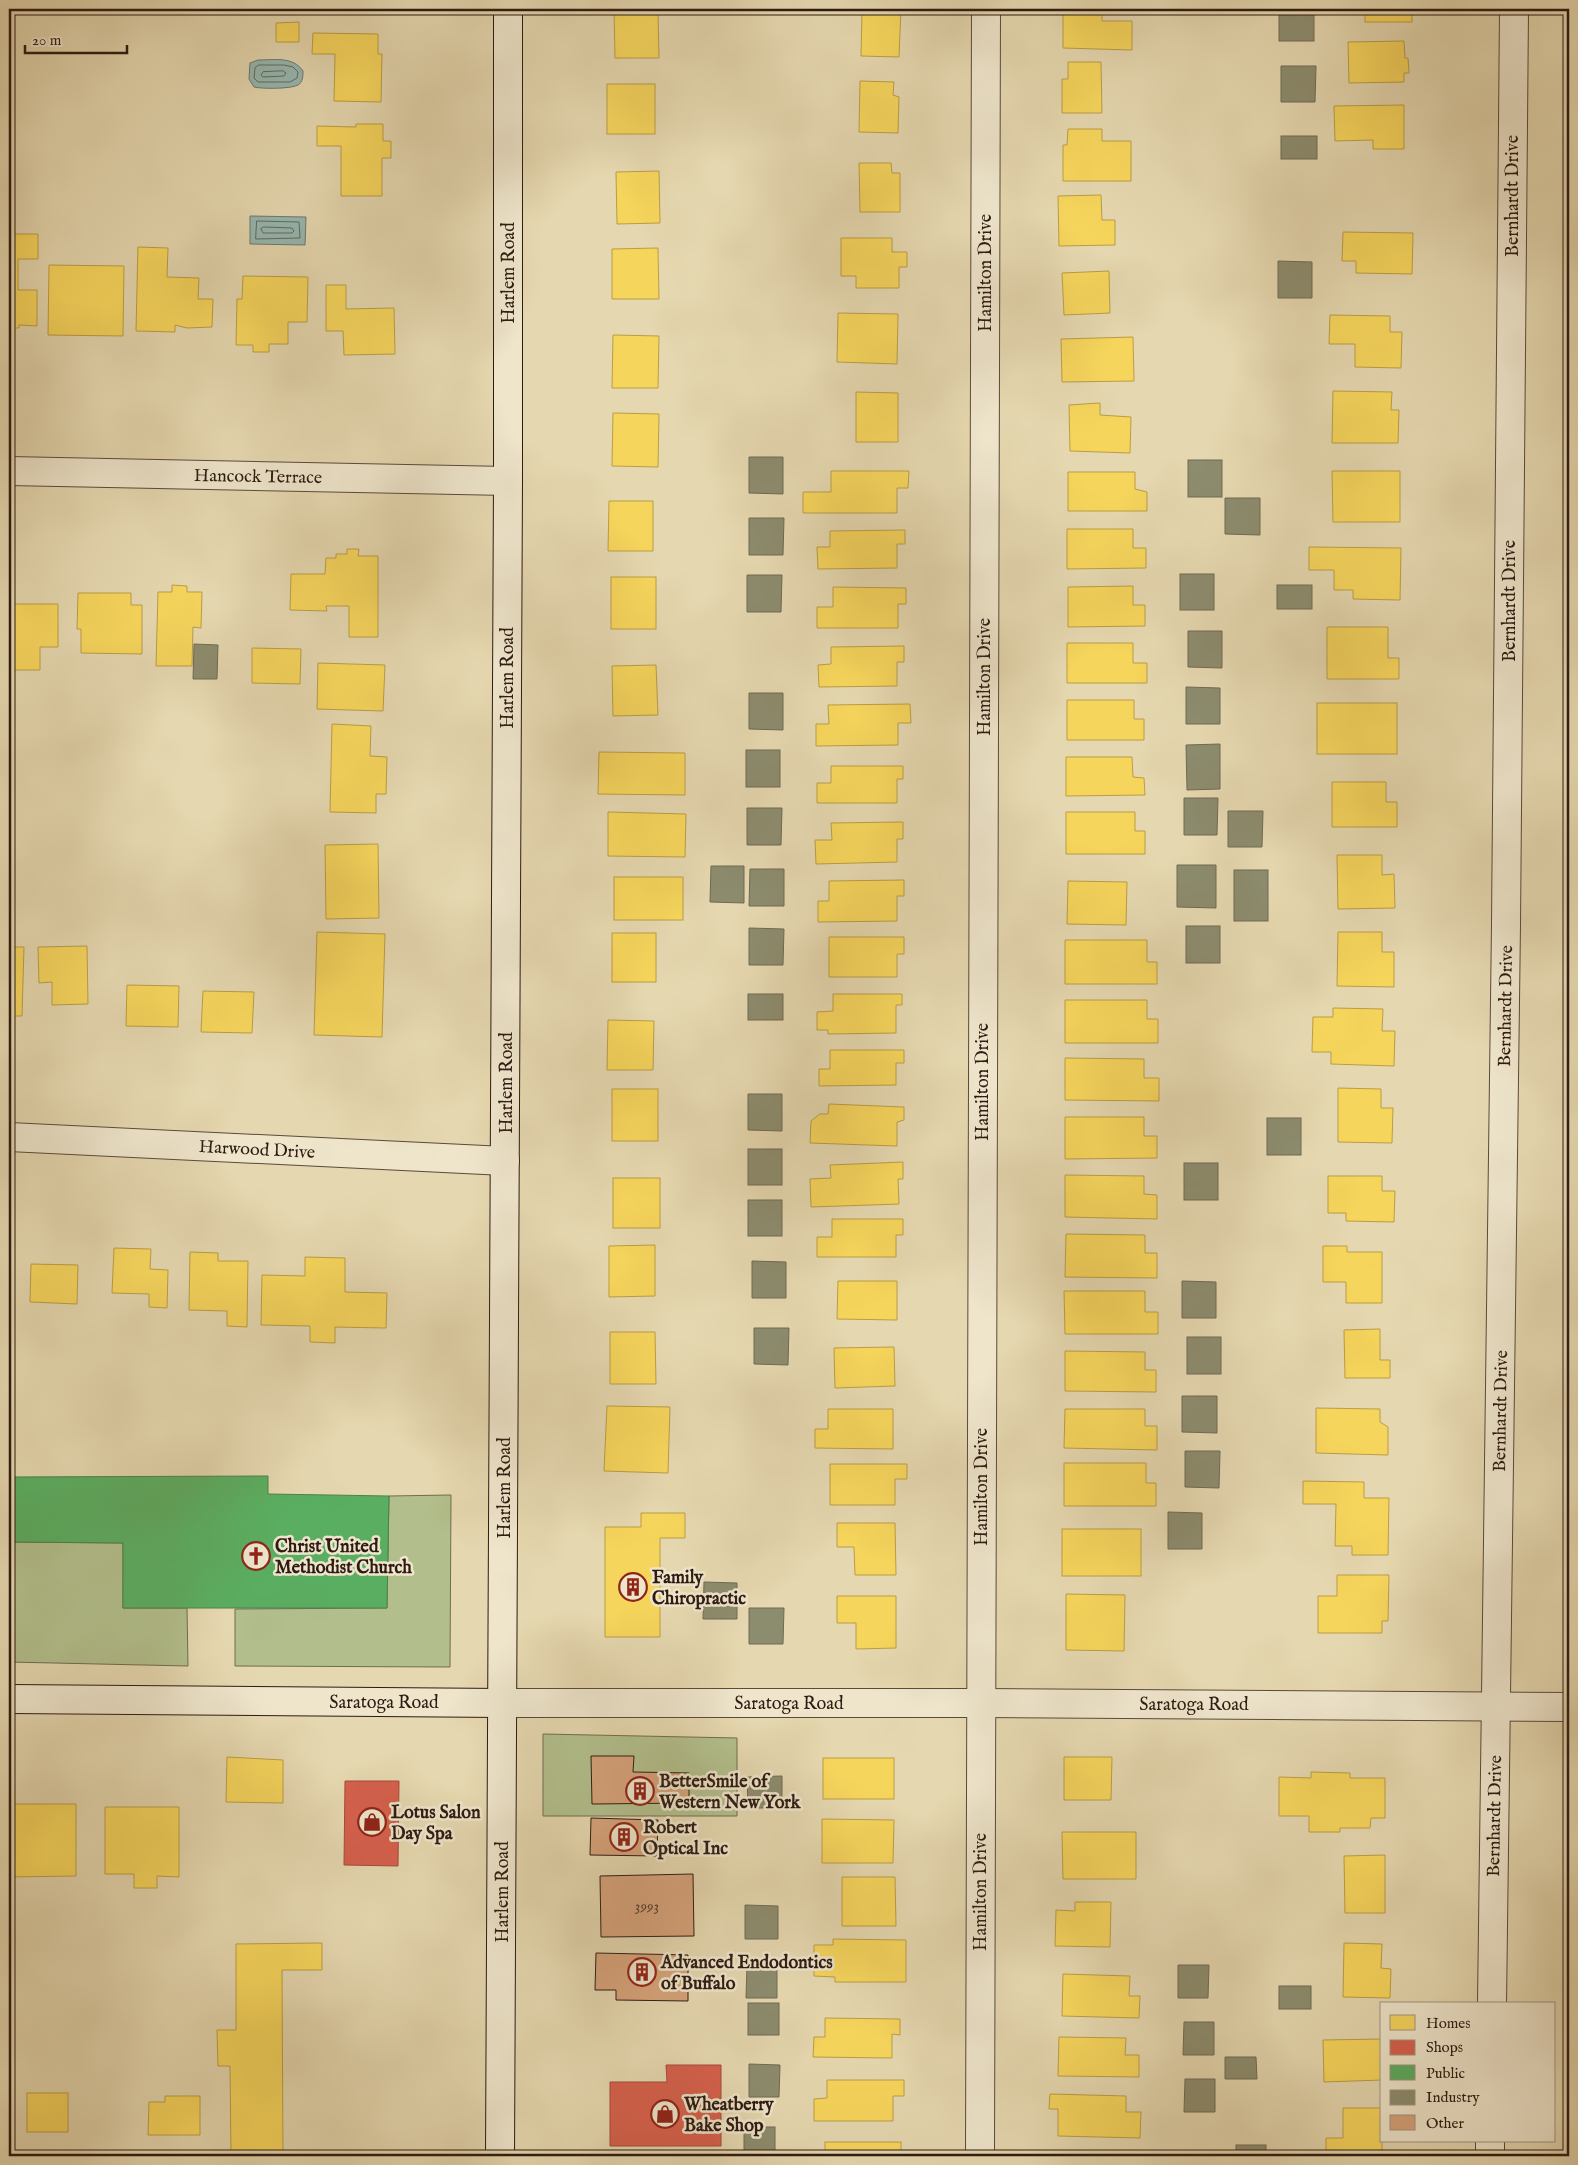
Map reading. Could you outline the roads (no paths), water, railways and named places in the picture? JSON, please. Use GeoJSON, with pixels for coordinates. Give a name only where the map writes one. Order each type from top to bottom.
{"type":"FeatureCollection","features":[{"type":"Feature","properties":{"kind":"street","name":"Harlem Road"},"geometry":{"type":"LineString","coordinates":[[500,2156],[506,1161],[508,9]]}},
{"type":"Feature","properties":{"kind":"street","name":"Hamilton Drive"},"geometry":{"type":"LineString","coordinates":[[980,2156],[986,9]]}},
{"type":"Feature","properties":{"kind":"street","name":"Bernhardt Drive"},"geometry":{"type":"LineString","coordinates":[[1492,2002],[1514,9]]}},
{"type":"Feature","properties":{"kind":"street","name":"Hancock Terrace"},"geometry":{"type":"LineString","coordinates":[[9,471],[508,481]]}},
{"type":"Feature","properties":{"kind":"street","name":"Harwood Drive"},"geometry":{"type":"LineString","coordinates":[[9,1137],[506,1161]]}},
{"type":"Feature","properties":{"kind":"street","name":"Saratoga Road"},"geometry":{"type":"LineString","coordinates":[[9,1699],[1569,1707]]}},
{"type":"Feature","properties":{"kind":"street"},"geometry":{"type":"LineString","coordinates":[[1490,2142],[1490,2156]]}},
{"type":"Feature","properties":{"kind":"water"},"geometry":{"type":"Polygon","coordinates":[[[258,60],[283,60],[294,63],[303,71],[302,81],[298,85],[289,87],[254,87],[249,79],[250,63],[258,60]]]}},
{"type":"Feature","properties":{"kind":"water"},"geometry":{"type":"Polygon","coordinates":[[[250,216],[306,217],[305,245],[250,244],[250,216]]]}},
{"type":"Feature","properties":{"kind":"place","name":"Christ United Methodist Church"},"geometry":{"type":"Point","coordinates":[256,1556]}},
{"type":"Feature","properties":{"kind":"place","name":"Family Chiropractic"},"geometry":{"type":"Point","coordinates":[633,1587]}},
{"type":"Feature","properties":{"kind":"place","name":"BetterSmile of Western New York"},"geometry":{"type":"Point","coordinates":[640,1791]}},
{"type":"Feature","properties":{"kind":"place","name":"Lotus Salon Day Spa"},"geometry":{"type":"Point","coordinates":[372,1822]}},
{"type":"Feature","properties":{"kind":"place","name":"Robert Optical Inc"},"geometry":{"type":"Point","coordinates":[624,1837]}},
{"type":"Feature","properties":{"kind":"place","name":"Advanced Endodontics of Buffalo"},"geometry":{"type":"Point","coordinates":[642,1972]}},
{"type":"Feature","properties":{"kind":"place","name":"Wheatberry Bake Shop"},"geometry":{"type":"Point","coordinates":[665,2114]}}]}
